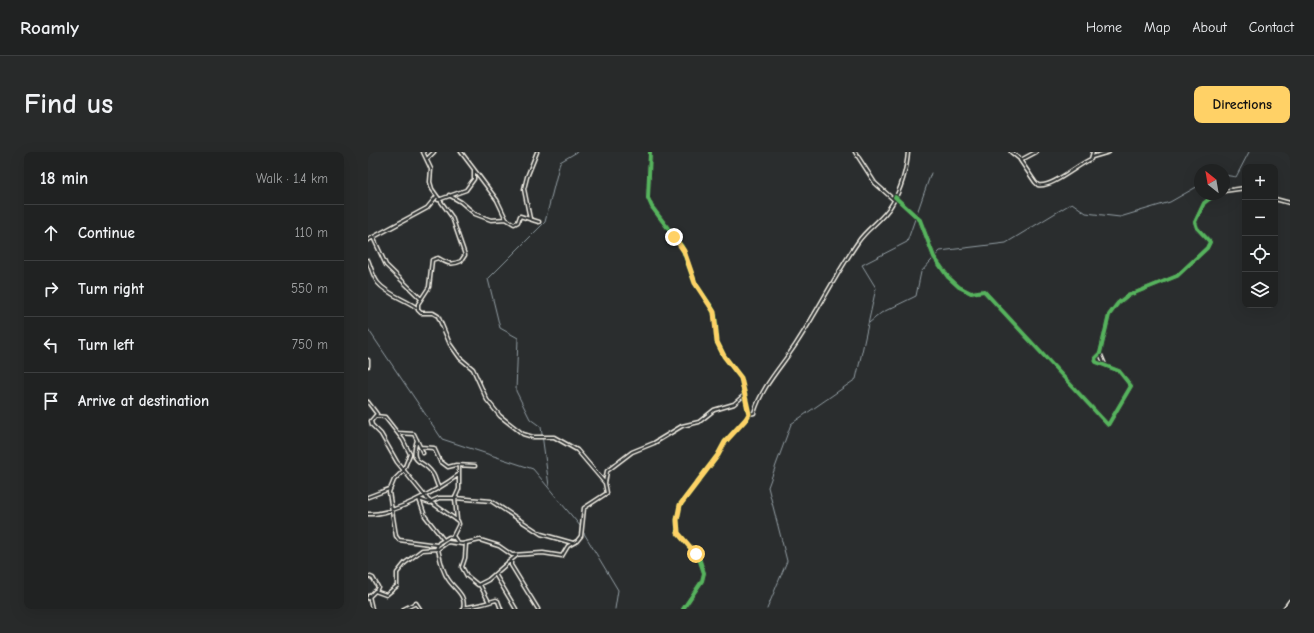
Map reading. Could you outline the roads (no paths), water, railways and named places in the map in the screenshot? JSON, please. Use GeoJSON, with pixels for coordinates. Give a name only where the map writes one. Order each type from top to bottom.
{"type":"FeatureCollection","features":[{"type":"Feature","properties":{"kind":"street"},"geometry":{"type":"LineString","coordinates":[[417,308],[429,286],[432,260],[438,258],[445,264],[450,264],[461,261],[465,255],[452,217],[436,197],[430,184],[431,169],[428,159],[423,152]]}},
{"type":"Feature","properties":{"kind":"street"},"geometry":{"type":"LineString","coordinates":[[428,159],[434,152]]}},
{"type":"Feature","properties":{"kind":"street"},"geometry":{"type":"LineString","coordinates":[[461,152],[497,200],[506,219],[514,224],[518,222],[520,216],[539,222]]}},
{"type":"Feature","properties":{"kind":"street"},"geometry":{"type":"LineString","coordinates":[[530,219],[524,189],[526,177],[537,152]]}},
{"type":"Feature","properties":{"kind":"street"},"geometry":{"type":"LineString","coordinates":[[650,152],[648,198],[655,212],[682,248],[695,283],[712,308],[715,316],[717,342],[724,356],[741,378],[743,396],[749,414]]}},
{"type":"Feature","properties":{"kind":"street"},"geometry":{"type":"LineString","coordinates":[[855,152],[875,183],[894,200]]}},
{"type":"Feature","properties":{"kind":"street"},"geometry":{"type":"LineString","coordinates":[[683,609],[702,581],[704,573],[699,558],[678,533],[677,520],[680,505],[718,455],[725,442],[749,414],[754,413],[756,404],[764,389],[778,366],[797,343],[858,242],[886,212],[896,197],[908,152]]}},
{"type":"Feature","properties":{"kind":"street"},"geometry":{"type":"LineString","coordinates":[[1011,152],[1020,160],[1035,182],[1040,186],[1057,180],[1092,157],[1109,152]]}},
{"type":"Feature","properties":{"kind":"street"},"geometry":{"type":"LineString","coordinates":[[1020,160],[1036,152]]}},
{"type":"Feature","properties":{"kind":"street"},"geometry":{"type":"LineString","coordinates":[[1092,157],[1093,152]]}},
{"type":"Feature","properties":{"kind":"street"},"geometry":{"type":"LineString","coordinates":[[438,200],[467,189],[474,179],[474,170]]}},
{"type":"Feature","properties":{"kind":"street"},"geometry":{"type":"LineString","coordinates":[[1230,190],[1242,188]]}},
{"type":"Feature","properties":{"kind":"street"},"geometry":{"type":"LineString","coordinates":[[449,195],[462,202],[475,214],[491,220],[506,219]]}},
{"type":"Feature","properties":{"kind":"street"},"geometry":{"type":"LineString","coordinates":[[368,240],[427,208],[436,197]]}},
{"type":"Feature","properties":{"kind":"street"},"geometry":{"type":"LineString","coordinates":[[896,197],[920,220],[934,257],[948,277],[959,287],[971,293],[984,291],[1108,425],[1131,386],[1119,371],[1096,362],[1095,358],[1100,353],[1109,315],[1118,303],[1128,296],[1177,276],[1207,248],[1210,242],[1197,228],[1195,222],[1204,203],[1208,200]]}},
{"type":"Feature","properties":{"kind":"street"},"geometry":{"type":"LineString","coordinates":[[1278,200],[1290,202]]}},
{"type":"Feature","properties":{"kind":"street"},"geometry":{"type":"LineString","coordinates":[[372,237],[386,265],[421,299]]}},
{"type":"Feature","properties":{"kind":"street"},"geometry":{"type":"LineString","coordinates":[[368,260],[378,284],[397,298],[404,299],[417,308],[421,313],[433,313],[438,316],[450,344],[460,358],[473,369],[487,400],[500,416],[523,434],[533,437],[554,437],[577,450],[605,483]]}},
{"type":"Feature","properties":{"kind":"street"},"geometry":{"type":"LineString","coordinates":[[1100,353],[1106,366]]}},
{"type":"Feature","properties":{"kind":"street"},"geometry":{"type":"LineString","coordinates":[[368,360],[368,366]]}},
{"type":"Feature","properties":{"kind":"street"},"geometry":{"type":"LineString","coordinates":[[449,542],[459,544],[482,540],[499,546],[510,554],[543,553],[562,556],[568,546],[579,539],[583,532],[584,508],[607,493],[605,483],[607,471],[634,451],[654,443],[682,426],[700,422],[714,410],[734,404],[743,396]]}},
{"type":"Feature","properties":{"kind":"street"},"geometry":{"type":"LineString","coordinates":[[368,402],[376,413],[376,416]]}},
{"type":"Feature","properties":{"kind":"street"},"geometry":{"type":"LineString","coordinates":[[368,423],[376,416]]}},
{"type":"Feature","properties":{"kind":"street"},"geometry":{"type":"LineString","coordinates":[[376,416],[385,417],[398,433],[410,454],[404,470],[394,480],[389,493],[393,509],[396,536],[399,540],[437,545]]}},
{"type":"Feature","properties":{"kind":"street"},"geometry":{"type":"LineString","coordinates":[[371,421],[372,425],[381,434],[404,470],[425,496],[456,520]]}},
{"type":"Feature","properties":{"kind":"street"},"geometry":{"type":"LineString","coordinates":[[398,433],[412,433],[423,453]]}},
{"type":"Feature","properties":{"kind":"street"},"geometry":{"type":"LineString","coordinates":[[417,440],[413,450],[414,456],[432,473],[439,488]]}},
{"type":"Feature","properties":{"kind":"street"},"geometry":{"type":"LineString","coordinates":[[420,447],[434,448],[440,461],[446,467],[476,466]]}},
{"type":"Feature","properties":{"kind":"street"},"geometry":{"type":"LineString","coordinates":[[459,466],[459,489],[455,498],[456,520],[459,524],[449,537],[443,539],[437,545],[440,561],[447,578],[460,591],[464,608],[470,608],[478,604],[498,601],[501,609]]}},
{"type":"Feature","properties":{"kind":"street"},"geometry":{"type":"LineString","coordinates":[[368,514],[393,509],[420,499],[458,475]]}},
{"type":"Feature","properties":{"kind":"street"},"geometry":{"type":"LineString","coordinates":[[368,497],[390,489]]}},
{"type":"Feature","properties":{"kind":"street"},"geometry":{"type":"LineString","coordinates":[[422,491],[420,499],[425,516],[443,539]]}},
{"type":"Feature","properties":{"kind":"street"},"geometry":{"type":"LineString","coordinates":[[420,499],[431,502],[439,498],[455,498],[491,502],[541,534],[574,543]]}},
{"type":"Feature","properties":{"kind":"street"},"geometry":{"type":"LineString","coordinates":[[453,533],[454,538],[459,544]]}},
{"type":"Feature","properties":{"kind":"street"},"geometry":{"type":"LineString","coordinates":[[449,537],[454,538]]}},
{"type":"Feature","properties":{"kind":"street"},"geometry":{"type":"LineString","coordinates":[[376,592],[386,594],[392,591],[397,586],[397,573],[401,566],[422,550],[437,549],[454,538]]}},
{"type":"Feature","properties":{"kind":"street"},"geometry":{"type":"LineString","coordinates":[[466,543],[465,558],[462,567],[467,576],[480,585],[489,602]]}},
{"type":"Feature","properties":{"kind":"street"},"geometry":{"type":"LineString","coordinates":[[480,585],[516,555]]}},
{"type":"Feature","properties":{"kind":"street"},"geometry":{"type":"LineString","coordinates":[[511,560],[512,566],[538,609]]}},
{"type":"Feature","properties":{"kind":"street"},"geometry":{"type":"LineString","coordinates":[[495,574],[516,609]]}},
{"type":"Feature","properties":{"kind":"street"},"geometry":{"type":"LineString","coordinates":[[368,576],[374,579],[378,587],[376,592],[368,597],[372,609]]}},
{"type":"Feature","properties":{"kind":"street"},"geometry":{"type":"LineString","coordinates":[[1284,609],[1290,601]]}},
{"type":"Feature","properties":{"kind":"street"},"geometry":{"type":"LineString","coordinates":[[404,608],[416,603],[420,609]]}},
{"type":"Feature","properties":{"kind":"street"},"geometry":{"type":"LineString","coordinates":[[368,607],[372,609]]}},
{"type":"Feature","properties":{"kind":"waterway"},"geometry":{"type":"LineString","coordinates":[[549,486],[541,427],[530,419],[516,391],[518,338],[500,328],[488,279],[545,222],[560,162],[577,152]]}},
{"type":"Feature","properties":{"kind":"waterway"},"geometry":{"type":"LineString","coordinates":[[1230,176],[1236,177],[1249,152]]}},
{"type":"Feature","properties":{"kind":"waterway"},"geometry":{"type":"LineString","coordinates":[[767,609],[787,561],[768,487],[791,424],[856,379],[876,288],[862,265],[907,242],[931,173]]}},
{"type":"Feature","properties":{"kind":"waterway"},"geometry":{"type":"LineString","coordinates":[[869,323],[881,313],[916,296],[921,272],[940,251],[1006,243],[1072,203],[1086,213],[1120,217],[1170,202],[1194,188]]}},
{"type":"Feature","properties":{"kind":"waterway"},"geometry":{"type":"LineString","coordinates":[[368,329],[442,439],[533,469],[581,527]]}},
{"type":"Feature","properties":{"kind":"waterway"},"geometry":{"type":"LineString","coordinates":[[582,530],[618,590],[615,609]]}}]}
